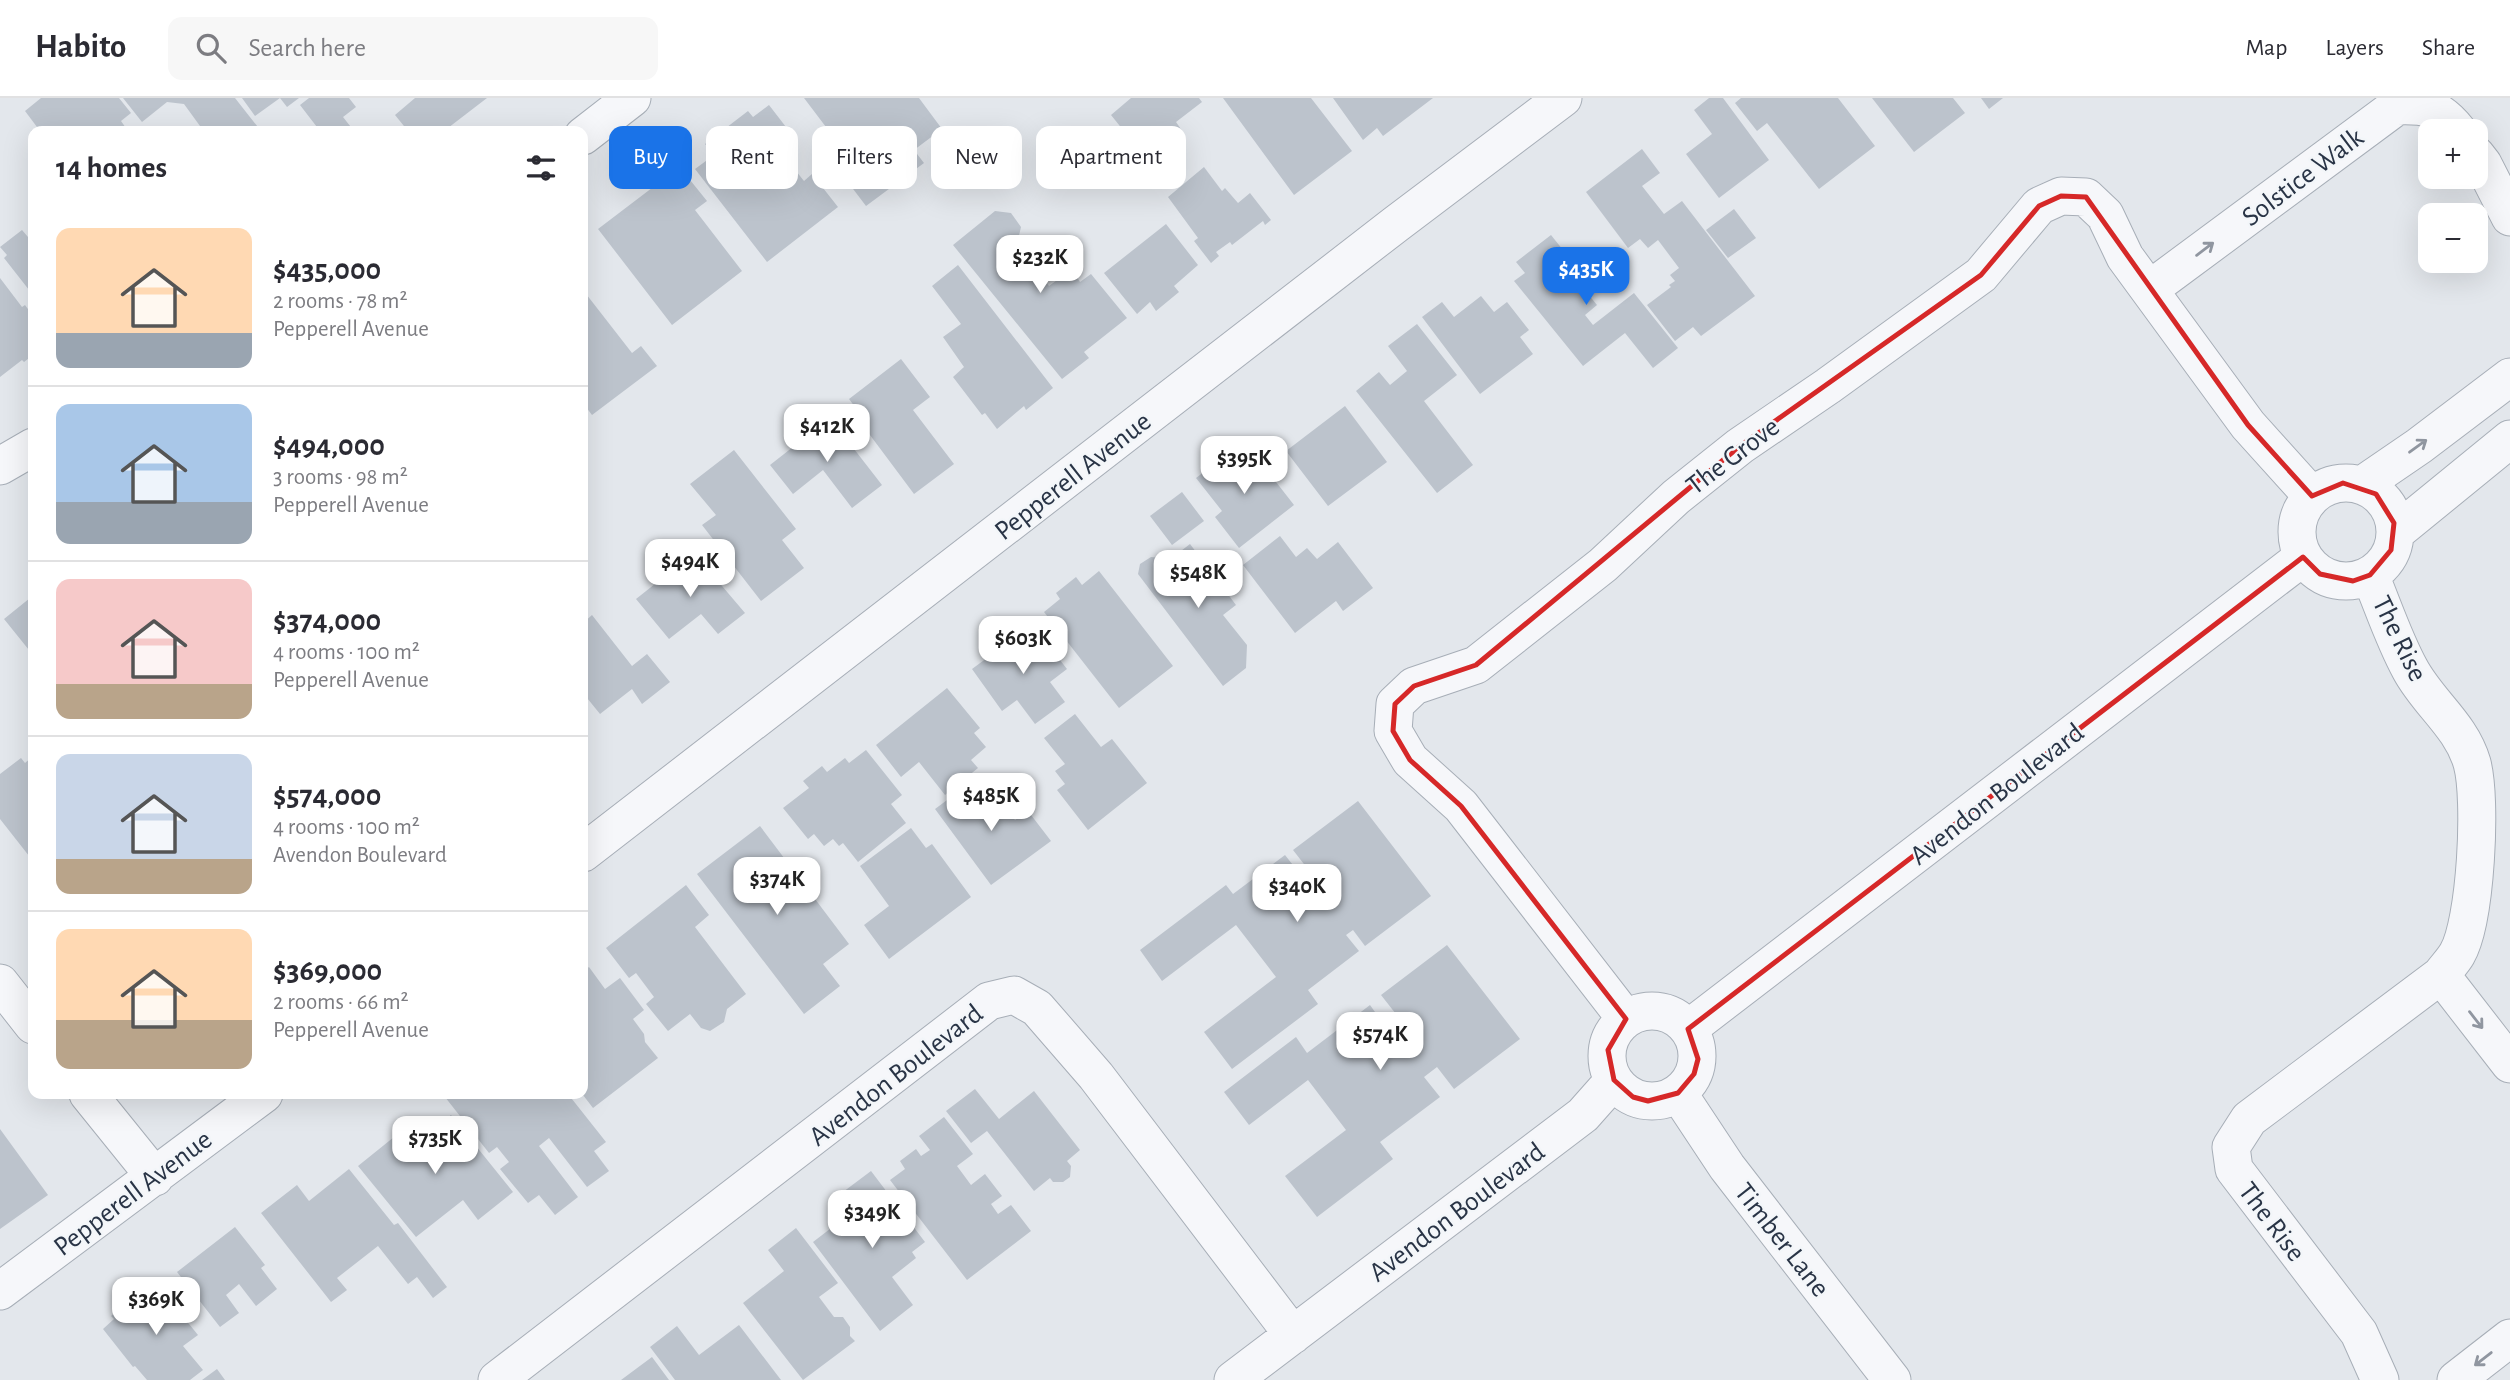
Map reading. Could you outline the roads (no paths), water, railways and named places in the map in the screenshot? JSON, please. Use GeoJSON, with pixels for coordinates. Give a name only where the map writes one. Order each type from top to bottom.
{"type":"FeatureCollection","features":[{"type":"Feature","properties":{"kind":"street"},"geometry":{"type":"LineString","coordinates":[[588,132],[632,98]]}},
{"type":"Feature","properties":{"kind":"street","name":"Pepperell Avenue"},"geometry":{"type":"LineString","coordinates":[[588,849],[1396,224],[1563,98]]}},
{"type":"Feature","properties":{"kind":"street","name":"Solstice Walk"},"geometry":{"type":"LineString","coordinates":[[2150,289],[2397,106],[2424,105],[2449,119]]}},
{"type":"Feature","properties":{"kind":"street"},"geometry":{"type":"LineString","coordinates":[[2488,177],[2510,217]]}},
{"type":"Feature","properties":{"kind":"street","name":"The Grove"},"geometry":{"type":"LineString","coordinates":[[1626,1019],[1461,806],[1410,760],[1393,732],[1395,704],[1415,686],[1476,665],[1603,565],[1676,497],[1740,446],[1981,275],[2039,206],[2061,196],[2086,197],[2105,215],[2125,257],[2248,425],[2312,496]]}},
{"type":"Feature","properties":{"kind":"street"},"geometry":{"type":"LineString","coordinates":[[2362,485],[2510,377]]}},
{"type":"Feature","properties":{"kind":"street"},"geometry":{"type":"LineString","coordinates":[[2395,533],[2510,439]]}},
{"type":"Feature","properties":{"kind":"street"},"geometry":{"type":"LineString","coordinates":[[0,467],[28,450]]}},
{"type":"Feature","properties":{"kind":"street"},"geometry":{"type":"LineString","coordinates":[[2343,483],[2362,485],[2376,494],[2388,507],[2395,533],[2391,550],[2383,565],[2370,575],[2353,581],[2336,580],[2320,574],[2303,557],[2297,541],[2297,524],[2303,508],[2312,496],[2326,487],[2343,483]]}},
{"type":"Feature","properties":{"kind":"street","name":"Avendon Boulevard"},"geometry":{"type":"LineString","coordinates":[[1688,1029],[2303,557]]}},
{"type":"Feature","properties":{"kind":"street","name":"The Rise"},"geometry":{"type":"LineString","coordinates":[[2370,575],[2411,671],[2459,732],[2472,764],[2477,812],[2468,921],[2458,953],[2441,975],[2249,1119],[2231,1147],[2234,1169],[2359,1333],[2380,1380]]}},
{"type":"Feature","properties":{"kind":"street"},"geometry":{"type":"LineString","coordinates":[[2441,975],[2510,1064]]}},
{"type":"Feature","properties":{"kind":"street"},"geometry":{"type":"LineString","coordinates":[[0,983],[28,1019]]}},
{"type":"Feature","properties":{"kind":"street","name":"Avendon Boulevard"},"geometry":{"type":"LineString","coordinates":[[497,1380],[989,1001],[1014,995],[1037,1008],[1096,1076],[1293,1335]]}},
{"type":"Feature","properties":{"kind":"street"},"geometry":{"type":"LineString","coordinates":[[1655,1011],[1670,1014],[1688,1029],[1695,1043],[1698,1059],[1694,1074],[1678,1093],[1664,1100],[1648,1101],[1633,1097],[1614,1080],[1608,1066],[1608,1050],[1612,1035],[1626,1019],[1655,1011]]}},
{"type":"Feature","properties":{"kind":"street","name":"Avendon Boulevard"},"geometry":{"type":"LineString","coordinates":[[1233,1380],[1583,1115],[1614,1080]]}},
{"type":"Feature","properties":{"kind":"street","name":"Timber Lane"},"geometry":{"type":"LineString","coordinates":[[1678,1093],[1727,1167],[1892,1380]]}},
{"type":"Feature","properties":{"kind":"street"},"geometry":{"type":"LineString","coordinates":[[92,1099],[155,1177]]}},
{"type":"Feature","properties":{"kind":"street","name":"Pepperell Avenue"},"geometry":{"type":"LineString","coordinates":[[0,1291],[257,1099]]}},
{"type":"Feature","properties":{"kind":"street"},"geometry":{"type":"LineString","coordinates":[[2456,1380],[2510,1338]]}}]}
